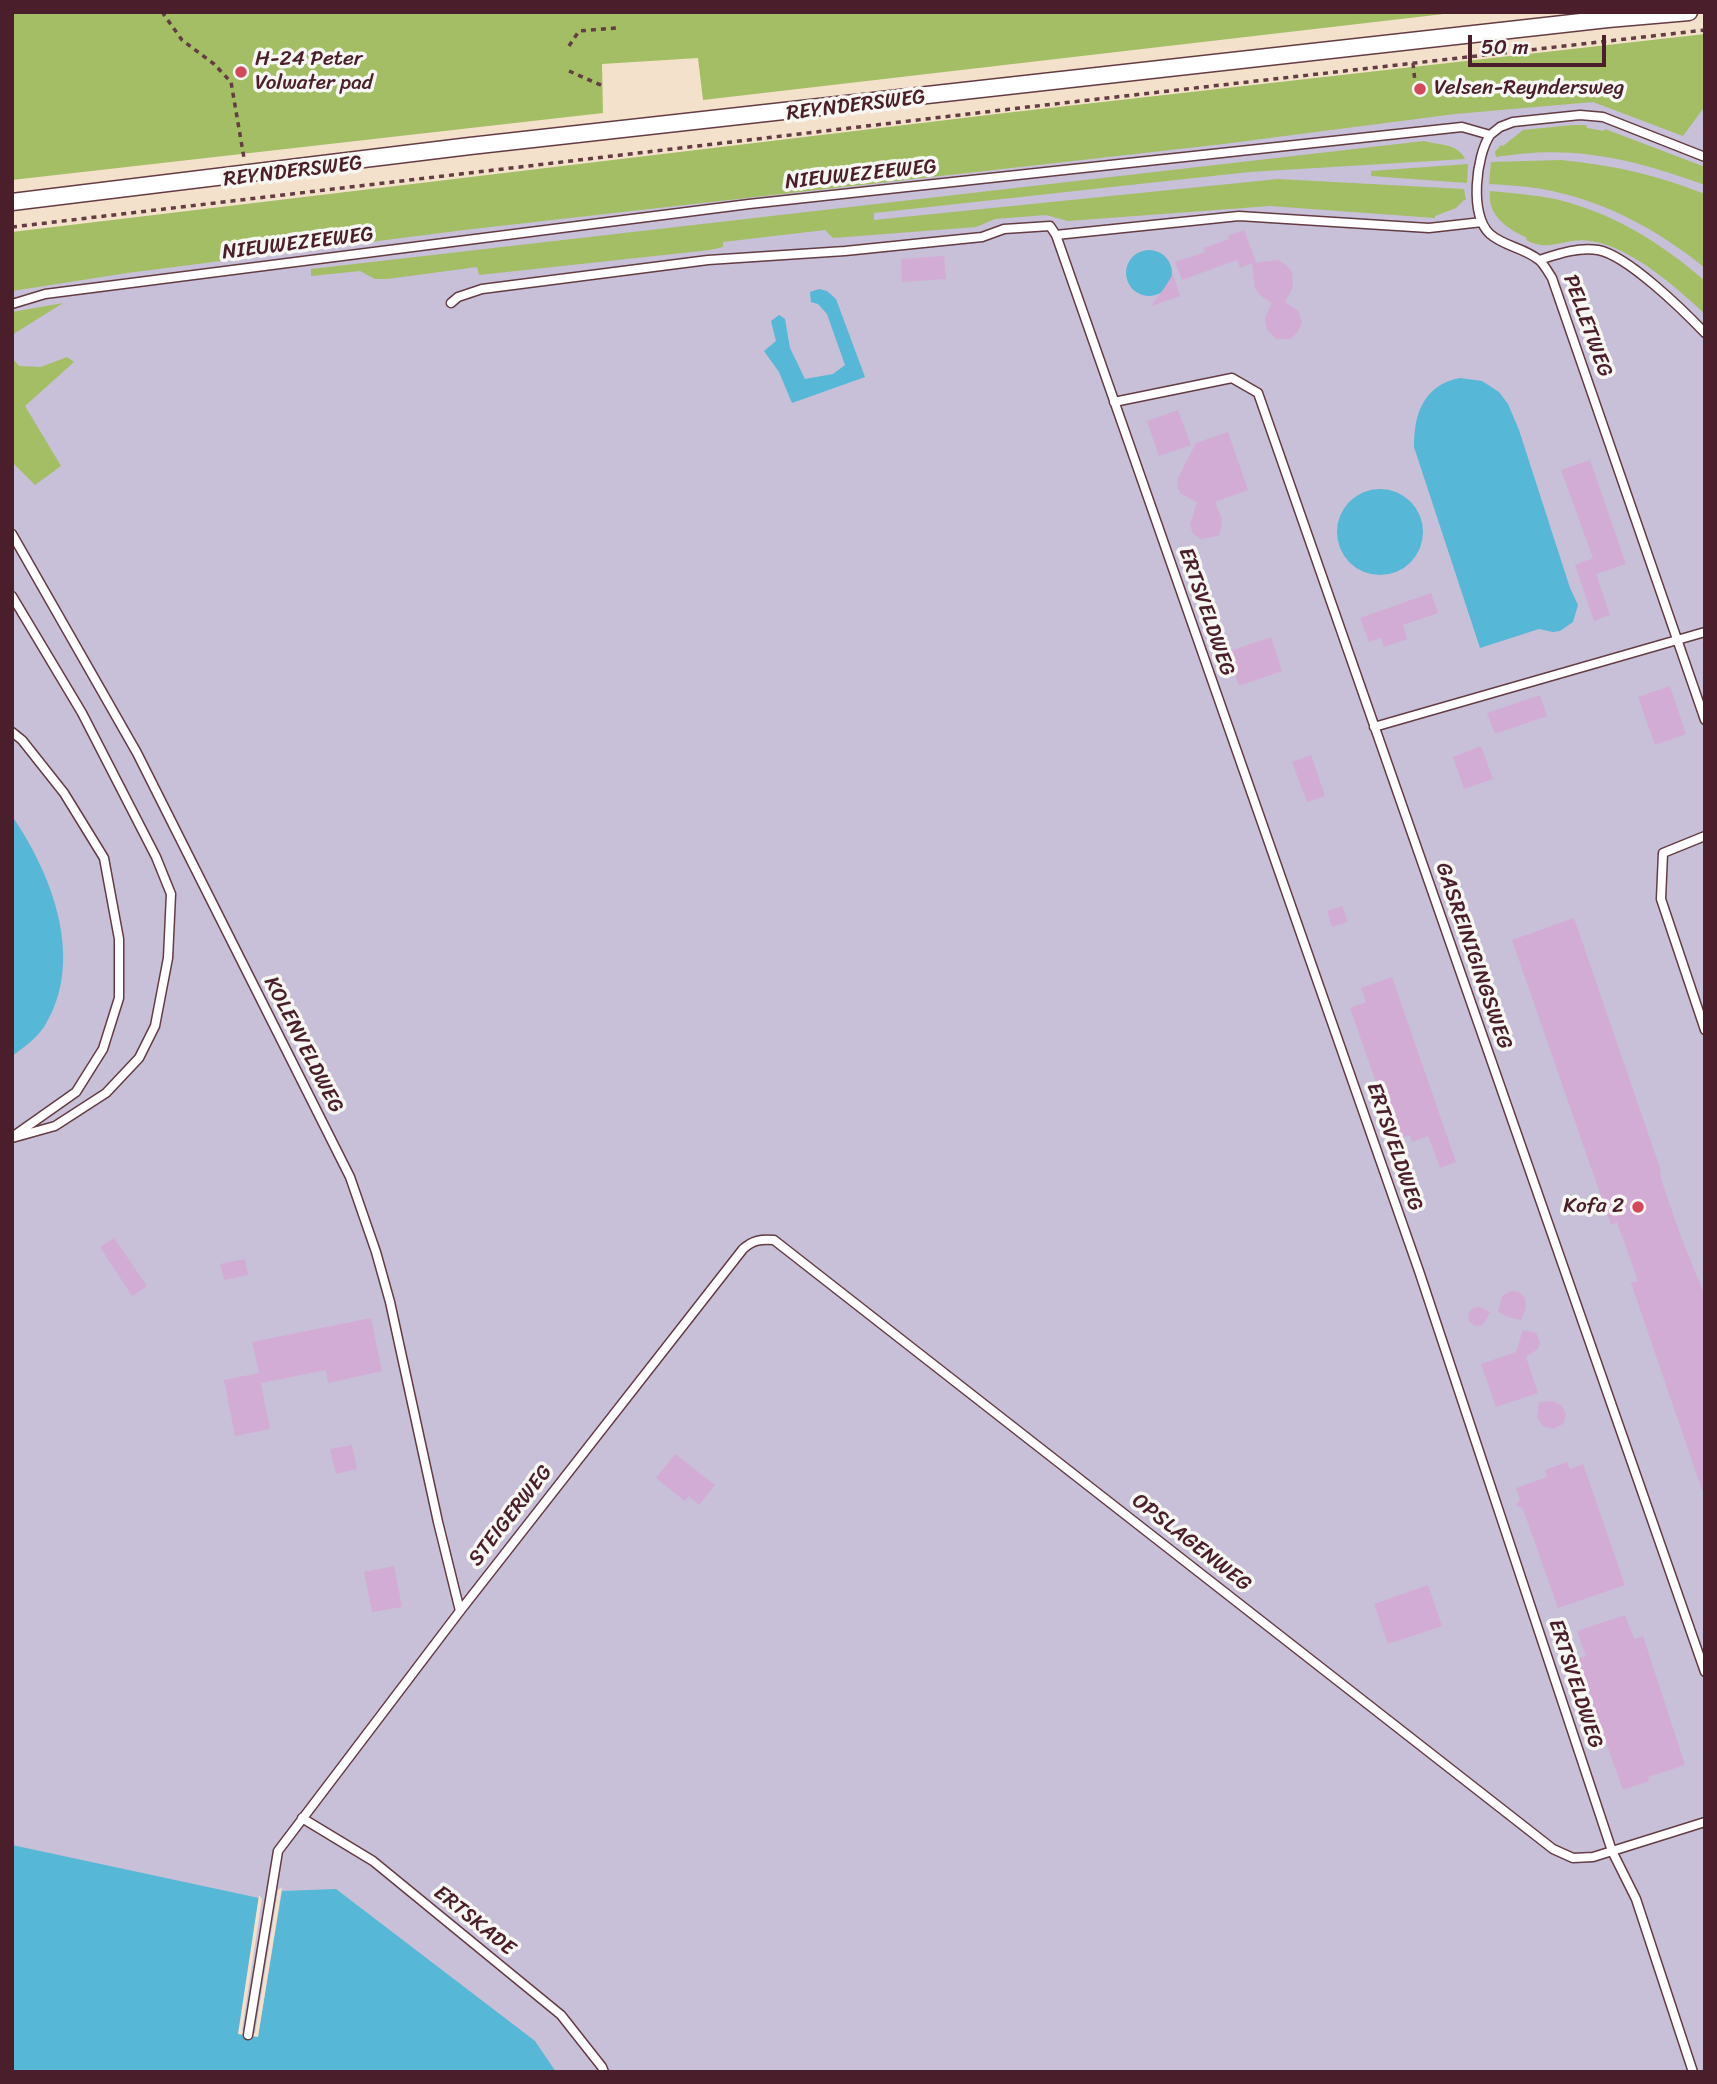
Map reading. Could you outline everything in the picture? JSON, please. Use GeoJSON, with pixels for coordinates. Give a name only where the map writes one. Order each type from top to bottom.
{"type":"FeatureCollection","features":[{"type":"Feature","properties":{"kind":"street","name":"REYNDERSWEG"},"geometry":{"type":"LineString","coordinates":[[12,202],[512,142],[1689,12]]}},
{"type":"Feature","properties":{"kind":"lane"},"geometry":{"type":"LineString","coordinates":[[451,303],[458,297],[482,289],[708,260],[845,251],[982,237],[1004,229],[1050,226],[1056,235],[1239,216],[1429,228],[1482,222],[1477,208],[1482,152],[1490,135],[1513,122],[1580,115],[1603,117],[1705,157]]}},
{"type":"Feature","properties":{"kind":"lane","name":"NIEUWEZEEWEG"},"geometry":{"type":"LineString","coordinates":[[12,304],[45,294],[749,204],[1462,127],[1490,135]]}},
{"type":"Feature","properties":{"kind":"lane","name":"PELLETWEG"},"geometry":{"type":"LineString","coordinates":[[1482,222],[1490,234],[1539,260],[1552,278],[1705,719]]}},
{"type":"Feature","properties":{"kind":"lane","name":"ERTSVELDWEG"},"geometry":{"type":"LineString","coordinates":[[1056,235],[1419,1271],[1612,1851],[1636,1899],[1693,2072]]}},
{"type":"Feature","properties":{"kind":"lane"},"geometry":{"type":"LineString","coordinates":[[1539,260],[1579,249],[1600,250],[1621,260],[1684,311],[1705,333]]}},
{"type":"Feature","properties":{"kind":"lane","name":"GASREINIGINGSWEG"},"geometry":{"type":"LineString","coordinates":[[1114,402],[1232,378],[1258,393],[1705,1672]]}},
{"type":"Feature","properties":{"kind":"lane","name":"KOLENVELDWEG"},"geometry":{"type":"LineString","coordinates":[[12,534],[137,753],[349,1177],[376,1252],[390,1302],[460,1611]]}},
{"type":"Feature","properties":{"kind":"lane"},"geometry":{"type":"LineString","coordinates":[[12,596],[82,713],[156,857],[171,894],[168,958],[155,1026],[139,1058],[106,1093],[55,1126],[12,1137]]}},
{"type":"Feature","properties":{"kind":"lane"},"geometry":{"type":"LineString","coordinates":[[1374,727],[1705,632]]}},
{"type":"Feature","properties":{"kind":"lane"},"geometry":{"type":"LineString","coordinates":[[12,732],[22,740],[64,793],[104,858],[119,951],[119,998],[103,1049],[76,1092],[12,1137]]}},
{"type":"Feature","properties":{"kind":"lane"},"geometry":{"type":"LineString","coordinates":[[1705,836],[1663,853],[1661,899],[1705,1030]]}},
{"type":"Feature","properties":{"kind":"lane","name":"OPSLAGENWEG"},"geometry":{"type":"LineString","coordinates":[[754,1241],[774,1240],[1553,1849],[1573,1858],[1593,1857],[1705,1822]]}},
{"type":"Feature","properties":{"kind":"lane","name":"STEIGERWEG"},"geometry":{"type":"LineString","coordinates":[[248,2035],[278,1851],[460,1611],[743,1249],[754,1241]]}},
{"type":"Feature","properties":{"kind":"lane","name":"ERTSKADE"},"geometry":{"type":"LineString","coordinates":[[302,1818],[373,1861],[561,2015],[604,2072]]}},
{"type":"Feature","properties":{"kind":"path"},"geometry":{"type":"LineString","coordinates":[[162,12],[182,40],[214,64],[231,82],[243,152]]}},
{"type":"Feature","properties":{"kind":"path"},"geometry":{"type":"LineString","coordinates":[[569,46],[579,31],[616,28]]}},
{"type":"Feature","properties":{"kind":"path","name":"REYNDERSWEG"},"geometry":{"type":"LineString","coordinates":[[12,227],[1705,30]]}},
{"type":"Feature","properties":{"kind":"path"},"geometry":{"type":"LineString","coordinates":[[1413,63],[1415,82]]}},
{"type":"Feature","properties":{"kind":"path"},"geometry":{"type":"LineString","coordinates":[[569,71],[603,86]]}},
{"type":"Feature","properties":{"kind":"shaded area"},"geometry":{"type":"Polygon","coordinates":[[[1705,88],[1705,2072],[254,2072],[12,1967],[12,267],[887,167],[1705,88]]]}},
{"type":"Feature","properties":{"kind":"green space"},"geometry":{"type":"Polygon","coordinates":[[[12,12],[1461,12],[703,100],[698,58],[602,64],[603,113],[12,180],[12,12]]]}},
{"type":"Feature","properties":{"kind":"green space"},"geometry":{"type":"Polygon","coordinates":[[[1705,34],[1705,106],[1683,136],[1593,102],[1455,114],[1223,144],[464,230],[127,273],[12,291],[12,232],[1005,113],[1705,34]]]}},
{"type":"Feature","properties":{"kind":"green space"},"geometry":{"type":"Polygon","coordinates":[[[1586,125],[1587,128],[1604,131],[1605,129],[1705,167],[1705,185],[1653,168],[1602,156],[1551,152],[1496,157],[1495,152],[1501,145],[1523,130],[1586,125]]]}},
{"type":"Feature","properties":{"kind":"green space"},"geometry":{"type":"Polygon","coordinates":[[[1424,141],[1452,147],[1465,159],[1249,172],[874,213],[874,220],[1278,179],[1464,189],[1466,200],[1435,218],[1270,206],[1068,221],[1046,215],[995,219],[976,227],[833,238],[825,230],[723,242],[723,247],[710,250],[479,275],[477,267],[387,279],[375,279],[360,271],[311,276],[311,269],[1424,141]]]}},
{"type":"Feature","properties":{"kind":"green space"},"geometry":{"type":"Polygon","coordinates":[[[1561,160],[1634,172],[1705,194],[1705,268],[1648,229],[1586,200],[1542,189],[1489,184],[1491,162],[1561,160]]]}},
{"type":"Feature","properties":{"kind":"green space"},"geometry":{"type":"Polygon","coordinates":[[[1468,164],[1467,183],[1371,176],[1371,171],[1468,164]]]}},
{"type":"Feature","properties":{"kind":"green space"},"geometry":{"type":"Polygon","coordinates":[[[1490,191],[1560,200],[1625,225],[1674,256],[1705,281],[1705,314],[1652,269],[1605,244],[1581,240],[1543,245],[1526,240],[1527,238],[1499,220],[1492,207],[1490,191]]]}},
{"type":"Feature","properties":{"kind":"green space"},"geometry":{"type":"Polygon","coordinates":[[[63,303],[12,335],[12,312],[63,303]]]}},
{"type":"Feature","properties":{"kind":"green space"},"geometry":{"type":"Polygon","coordinates":[[[67,357],[74,362],[25,406],[61,466],[35,485],[12,462],[12,362],[15,361],[19,366],[41,367],[67,357]]]}},
{"type":"Feature","properties":{"kind":"water"},"geometry":{"type":"Polygon","coordinates":[[[1149,250],[1166,256],[1172,273],[1166,290],[1149,296],[1132,290],[1126,273],[1132,256],[1149,250]]]}},
{"type":"Feature","properties":{"kind":"water"},"geometry":{"type":"Polygon","coordinates":[[[819,289],[827,291],[836,299],[865,377],[792,403],[779,372],[764,351],[776,341],[771,321],[779,315],[785,319],[790,348],[805,379],[833,374],[845,365],[827,314],[818,304],[811,302],[810,292],[819,289]]]}},
{"type":"Feature","properties":{"kind":"water"},"geometry":{"type":"Polygon","coordinates":[[[1460,378],[1482,381],[1499,392],[1508,404],[1519,430],[1570,588],[1578,605],[1573,622],[1560,631],[1539,629],[1480,648],[1414,447],[1416,423],[1424,402],[1438,387],[1460,378]]]}},
{"type":"Feature","properties":{"kind":"water"},"geometry":{"type":"Polygon","coordinates":[[[1380,489],[1396,493],[1410,502],[1419,516],[1423,532],[1419,548],[1410,562],[1396,571],[1380,575],[1364,571],[1350,562],[1341,548],[1337,532],[1341,516],[1350,502],[1364,493],[1380,489]]]}},
{"type":"Feature","properties":{"kind":"water"},"geometry":{"type":"Polygon","coordinates":[[[12,816],[40,864],[51,891],[59,918],[63,947],[62,974],[56,1001],[44,1027],[12,1056],[12,816]]]}},
{"type":"Feature","properties":{"kind":"water"},"geometry":{"type":"Polygon","coordinates":[[[12,1845],[259,1898],[239,2034],[258,2036],[282,1891],[336,1889],[535,2041],[556,2072],[12,2072],[12,1845]]]}},
{"type":"Feature","properties":{"kind":"pier"},"geometry":{"type":"Polygon","coordinates":[[[282,1887],[258,2037],[238,2034],[259,1895],[262,1899],[242,2031],[255,2033],[278,1890],[282,1887]]]}},
{"type":"Feature","properties":{"kind":"building"},"geometry":{"type":"Polygon","coordinates":[[[1244,230],[1256,262],[1240,268],[1237,260],[1182,280],[1175,262],[1205,252],[1204,248],[1244,230]]]}},
{"type":"Feature","properties":{"kind":"building"},"geometry":{"type":"Polygon","coordinates":[[[944,256],[946,279],[902,282],[901,259],[944,256]]]}},
{"type":"Feature","properties":{"kind":"building"},"geometry":{"type":"Polygon","coordinates":[[[1278,260],[1292,272],[1293,287],[1285,302],[1298,311],[1302,322],[1298,332],[1290,339],[1276,339],[1267,330],[1265,318],[1272,303],[1255,288],[1252,263],[1278,260]]]}},
{"type":"Feature","properties":{"kind":"building"},"geometry":{"type":"Polygon","coordinates":[[[1173,274],[1180,296],[1151,306],[1165,287],[1173,274]]]}},
{"type":"Feature","properties":{"kind":"building"},"geometry":{"type":"Polygon","coordinates":[[[1178,410],[1191,445],[1159,456],[1147,421],[1178,410]]]}},
{"type":"Feature","properties":{"kind":"building"},"geometry":{"type":"Polygon","coordinates":[[[1228,432],[1248,490],[1215,502],[1222,519],[1221,529],[1218,536],[1201,539],[1193,534],[1190,525],[1197,502],[1181,494],[1177,487],[1178,478],[1196,443],[1228,432]]]}},
{"type":"Feature","properties":{"kind":"building"},"geometry":{"type":"Polygon","coordinates":[[[1590,460],[1626,564],[1596,574],[1610,615],[1594,621],[1575,565],[1593,558],[1561,470],[1590,460]]]}},
{"type":"Feature","properties":{"kind":"building"},"geometry":{"type":"Polygon","coordinates":[[[1431,593],[1438,613],[1403,625],[1407,639],[1384,647],[1381,638],[1369,642],[1360,618],[1431,593]]]}},
{"type":"Feature","properties":{"kind":"building"},"geometry":{"type":"Polygon","coordinates":[[[1271,637],[1282,671],[1239,686],[1227,652],[1271,637]]]}},
{"type":"Feature","properties":{"kind":"building"},"geometry":{"type":"Polygon","coordinates":[[[1670,686],[1686,734],[1655,745],[1638,697],[1670,686]]]}},
{"type":"Feature","properties":{"kind":"building"},"geometry":{"type":"Polygon","coordinates":[[[1540,695],[1547,716],[1495,734],[1487,713],[1540,695]]]}},
{"type":"Feature","properties":{"kind":"building"},"geometry":{"type":"Polygon","coordinates":[[[1481,746],[1493,779],[1464,789],[1453,757],[1481,746]]]}},
{"type":"Feature","properties":{"kind":"building"},"geometry":{"type":"Polygon","coordinates":[[[1311,755],[1325,796],[1307,802],[1292,762],[1311,755]]]}},
{"type":"Feature","properties":{"kind":"building"},"geometry":{"type":"Polygon","coordinates":[[[1342,906],[1348,922],[1332,927],[1327,911],[1342,906]]]}},
{"type":"Feature","properties":{"kind":"building","name":"Kofa 2"},"geometry":{"type":"Polygon","coordinates":[[[1574,918],[1681,1237],[1705,1296],[1705,1490],[1702,1490],[1631,1283],[1638,1281],[1617,1222],[1611,1225],[1512,940],[1574,918]]]}},
{"type":"Feature","properties":{"kind":"building"},"geometry":{"type":"Polygon","coordinates":[[[1392,977],[1456,1162],[1440,1168],[1428,1136],[1412,1142],[1410,1135],[1396,1139],[1350,1008],[1366,1002],[1361,988],[1392,977]]]}},
{"type":"Feature","properties":{"kind":"building"},"geometry":{"type":"Polygon","coordinates":[[[114,1238],[147,1286],[132,1296],[100,1247],[114,1238]]]}},
{"type":"Feature","properties":{"kind":"building"},"geometry":{"type":"Polygon","coordinates":[[[245,1259],[248,1275],[224,1280],[220,1264],[245,1259]]]}},
{"type":"Feature","properties":{"kind":"building"},"geometry":{"type":"Polygon","coordinates":[[[1511,1291],[1519,1292],[1525,1298],[1526,1308],[1521,1320],[1498,1312],[1502,1296],[1511,1291]]]}},
{"type":"Feature","properties":{"kind":"building"},"geometry":{"type":"Polygon","coordinates":[[[1480,1307],[1490,1312],[1483,1325],[1475,1326],[1469,1321],[1468,1313],[1473,1308],[1480,1307]]]}},
{"type":"Feature","properties":{"kind":"building"},"geometry":{"type":"Polygon","coordinates":[[[371,1318],[382,1371],[328,1383],[326,1370],[261,1383],[260,1379],[270,1429],[235,1436],[224,1380],[259,1373],[252,1342],[371,1318]]]}},
{"type":"Feature","properties":{"kind":"building"},"geometry":{"type":"Polygon","coordinates":[[[1523,1330],[1536,1333],[1540,1341],[1538,1349],[1526,1357],[1538,1393],[1496,1407],[1481,1364],[1516,1352],[1523,1330]]]}},
{"type":"Feature","properties":{"kind":"building"},"geometry":{"type":"Polygon","coordinates":[[[1553,1401],[1561,1405],[1566,1414],[1563,1424],[1553,1429],[1543,1426],[1537,1417],[1539,1402],[1553,1401]]]}},
{"type":"Feature","properties":{"kind":"building"},"geometry":{"type":"Polygon","coordinates":[[[352,1445],[357,1469],[336,1474],[330,1449],[352,1445]]]}},
{"type":"Feature","properties":{"kind":"building"},"geometry":{"type":"Polygon","coordinates":[[[675,1454],[715,1485],[699,1505],[689,1496],[685,1501],[656,1478],[675,1454]]]}},
{"type":"Feature","properties":{"kind":"building"},"geometry":{"type":"Polygon","coordinates":[[[1567,1462],[1570,1469],[1583,1464],[1625,1585],[1558,1608],[1523,1509],[1516,1505],[1520,1499],[1516,1488],[1547,1477],[1545,1470],[1567,1462]]]}},
{"type":"Feature","properties":{"kind":"building"},"geometry":{"type":"Polygon","coordinates":[[[394,1566],[402,1607],[372,1612],[364,1572],[394,1566]]]}},
{"type":"Feature","properties":{"kind":"building"},"geometry":{"type":"Polygon","coordinates":[[[1428,1585],[1442,1626],[1388,1644],[1374,1604],[1428,1585]]]}},
{"type":"Feature","properties":{"kind":"building"},"geometry":{"type":"Polygon","coordinates":[[[1625,1615],[1634,1639],[1643,1636],[1685,1765],[1648,1777],[1649,1781],[1623,1790],[1576,1659],[1586,1656],[1577,1631],[1625,1615]]]}},
{"type":"Feature","properties":{"kind":"place","name":"H-24 Peter Volwater pad"},"geometry":{"type":"Point","coordinates":[241,72]}},
{"type":"Feature","properties":{"kind":"place","name":"Velsen-Reyndersweg"},"geometry":{"type":"Point","coordinates":[1420,89]}},
{"type":"Feature","properties":{"kind":"place","name":"Kofa 2"},"geometry":{"type":"Point","coordinates":[1638,1207]}}]}
